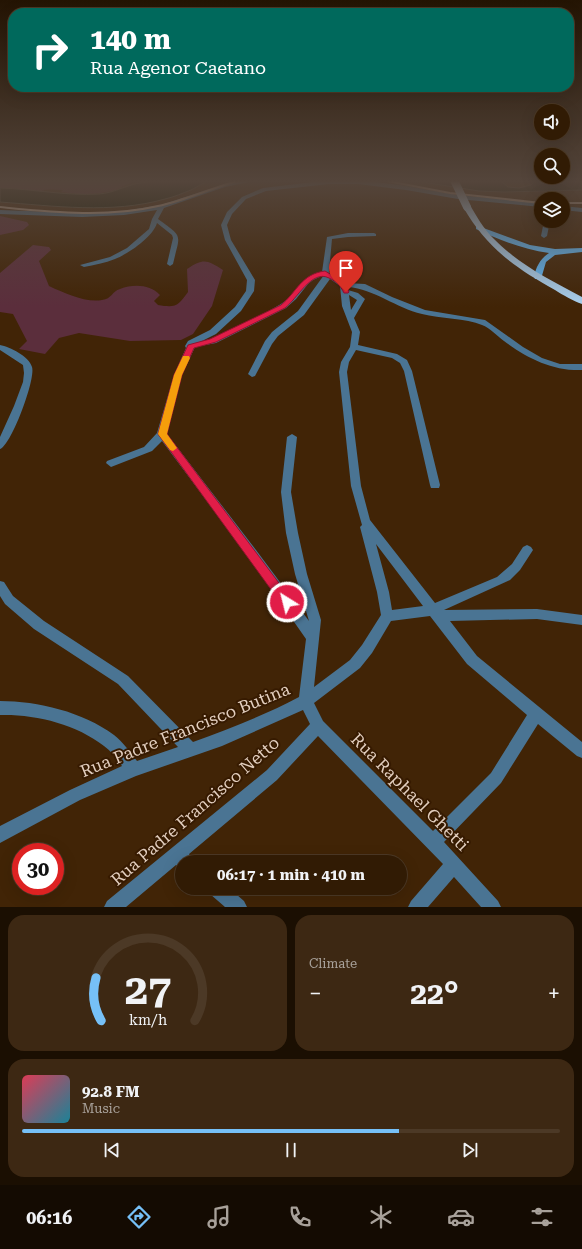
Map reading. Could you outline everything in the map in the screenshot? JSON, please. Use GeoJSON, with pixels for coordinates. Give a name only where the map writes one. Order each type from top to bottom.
{"type":"FeatureCollection","features":[{"type":"Feature","properties":{"kind":"highway"},"geometry":{"type":"LineString","coordinates":[[475,222],[478,228],[501,252],[538,277],[582,301]]}},
{"type":"Feature","properties":{"kind":"main road"},"geometry":{"type":"LineString","coordinates":[[478,228],[512,243],[557,252]]}},
{"type":"Feature","properties":{"kind":"main road"},"geometry":{"type":"LineString","coordinates":[[538,277],[542,261],[550,254],[582,250]]}},
{"type":"Feature","properties":{"kind":"street"},"geometry":{"type":"LineString","coordinates":[[84,265],[112,258],[125,252],[150,233],[154,227],[155,222]]}},
{"type":"Feature","properties":{"kind":"street"},"geometry":{"type":"LineString","coordinates":[[159,222],[175,234],[176,238],[170,264]]}},
{"type":"Feature","properties":{"kind":"street"},"geometry":{"type":"LineString","coordinates":[[111,463],[148,449],[154,444],[162,434],[178,375],[191,346],[188,345],[213,332],[238,309],[250,291],[251,280],[228,240],[224,222]]}},
{"type":"Feature","properties":{"kind":"street"},"geometry":{"type":"LineString","coordinates":[[544,236],[546,228]]}},
{"type":"Feature","properties":{"kind":"street"},"geometry":{"type":"LineString","coordinates":[[252,374],[268,343],[275,334],[301,313],[327,274],[328,238],[348,235],[374,235]]}},
{"type":"Feature","properties":{"kind":"street"},"geometry":{"type":"LineString","coordinates":[[191,346],[213,340],[283,306],[291,300],[305,281],[313,276],[327,274],[361,298],[351,317]]}},
{"type":"Feature","properties":{"kind":"street"},"geometry":{"type":"LineString","coordinates":[[345,288],[362,286],[423,312],[482,322],[488,324],[502,335],[548,364],[561,367],[582,367]]}},
{"type":"Feature","properties":{"kind":"street"},"geometry":{"type":"LineString","coordinates":[[345,288],[346,302],[356,332],[354,347],[345,362],[343,372],[356,486],[383,592],[387,616],[435,613],[537,614],[582,620]]}},
{"type":"Feature","properties":{"kind":"street"},"geometry":{"type":"LineString","coordinates":[[0,347],[23,361],[28,367],[29,376],[26,387],[0,446]]}},
{"type":"Feature","properties":{"kind":"street"},"geometry":{"type":"LineString","coordinates":[[354,347],[388,354],[403,361],[408,371],[435,485]]}},
{"type":"Feature","properties":{"kind":"street"},"geometry":{"type":"LineString","coordinates":[[162,434],[252,553],[314,639]]}},
{"type":"Feature","properties":{"kind":"street"},"geometry":{"type":"LineString","coordinates":[[292,437],[286,492],[292,533],[301,574],[314,613],[314,639],[306,701]]}},
{"type":"Feature","properties":{"kind":"street"},"geometry":{"type":"LineString","coordinates":[[365,521],[472,660],[582,751]]}},
{"type":"Feature","properties":{"kind":"street"},"geometry":{"type":"LineString","coordinates":[[435,613],[501,580],[520,564],[527,550]]}},
{"type":"Feature","properties":{"kind":"street"},"geometry":{"type":"LineString","coordinates":[[0,586],[9,600],[39,625],[123,680],[191,750]]}},
{"type":"Feature","properties":{"kind":"street","name":"Rua Padre Francisco Butina"},"geometry":{"type":"LineString","coordinates":[[0,835],[75,795],[134,769],[222,739],[285,712],[306,701],[338,678],[354,664],[367,649],[387,616]]}},
{"type":"Feature","properties":{"kind":"street","name":"Rua Raphael Ghetti"},"geometry":{"type":"LineString","coordinates":[[306,701],[318,726],[433,842],[492,907]]}},
{"type":"Feature","properties":{"kind":"street"},"geometry":{"type":"LineString","coordinates":[[0,708],[8,707],[30,710],[80,724],[110,741],[134,769]]}},
{"type":"Feature","properties":{"kind":"street"},"geometry":{"type":"LineString","coordinates":[[433,842],[496,778],[536,714]]}},
{"type":"Feature","properties":{"kind":"street","name":"Rua Padre Francisco Netto"},"geometry":{"type":"LineString","coordinates":[[184,855],[272,774],[318,726]]}},
{"type":"Feature","properties":{"kind":"street","name":"Rua Padre Francisco Netto"},"geometry":{"type":"LineString","coordinates":[[113,907],[175,862]]}},
{"type":"Feature","properties":{"kind":"street"},"geometry":{"type":"LineString","coordinates":[[417,907],[454,864]]}},
{"type":"Feature","properties":{"kind":"street"},"geometry":{"type":"LineString","coordinates":[[224,895],[238,907]]}},
{"type":"Feature","properties":{"kind":"shaded area"},"geometry":{"type":"Polygon","coordinates":[[[0,222],[27,222],[29,225],[23,230],[0,235],[0,222]]]}},
{"type":"Feature","properties":{"kind":"shaded area"},"geometry":{"type":"Polygon","coordinates":[[[33,245],[49,247],[51,250],[39,261],[49,286],[75,297],[96,301],[110,297],[115,291],[120,289],[130,286],[141,286],[156,291],[160,295],[154,301],[158,305],[173,306],[179,303],[188,292],[187,269],[198,263],[209,262],[223,270],[212,306],[193,334],[181,340],[130,341],[79,333],[59,338],[45,354],[19,349],[27,341],[13,314],[0,312],[0,273],[33,245]]]}},
{"type":"Feature","properties":{"kind":"slow traffic"},"geometry":{"type":"LineString","coordinates":[[173,448],[162,434],[178,375],[186,358]]}},
{"type":"Feature","properties":{"kind":"route"},"geometry":{"type":"LineString","coordinates":[[287,602],[162,434],[178,375],[191,346],[220,338],[288,304],[305,281],[318,274],[325,273],[337,280],[344,285],[346,292]]}}]}
